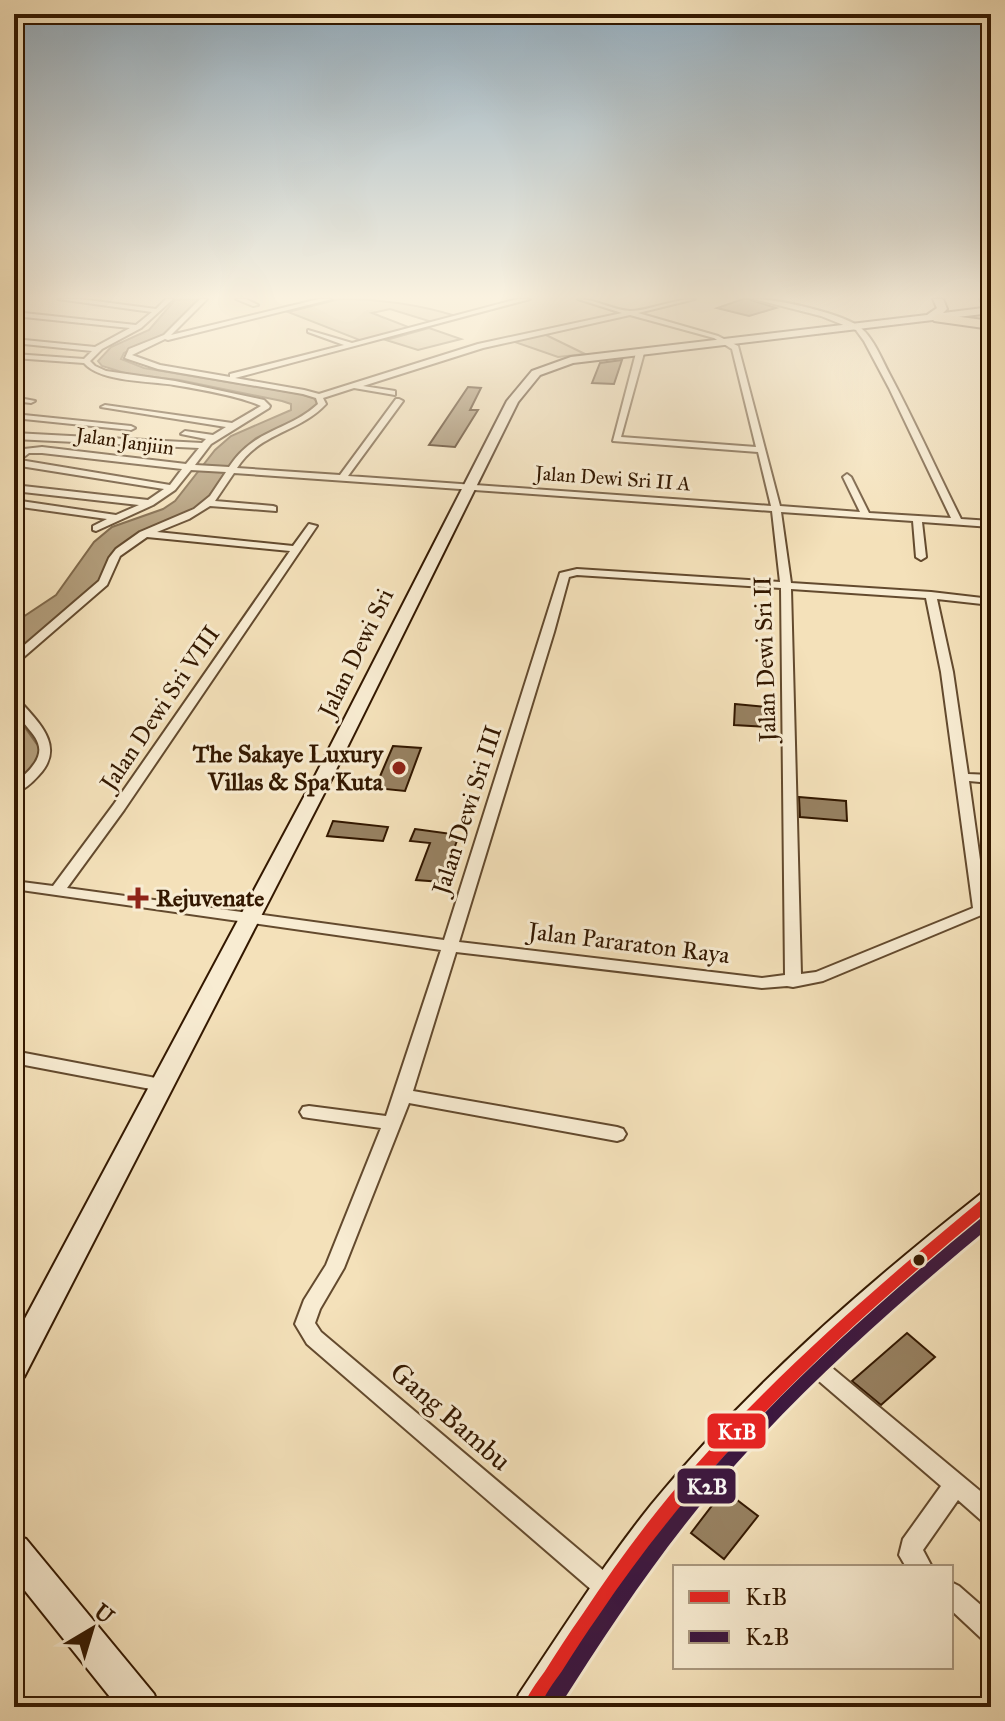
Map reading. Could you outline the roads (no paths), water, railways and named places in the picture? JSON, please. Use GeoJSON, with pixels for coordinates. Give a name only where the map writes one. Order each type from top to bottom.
{"type":"FeatureCollection","features":[{"type":"Feature","properties":{"kind":"street"},"geometry":{"type":"LineString","coordinates":[[96,528],[150,503],[172,488],[203,446],[265,409],[265,404],[149,379]]}},
{"type":"Feature","properties":{"kind":"street"},"geometry":{"type":"LineString","coordinates":[[239,379],[319,397],[380,379]]}},
{"type":"Feature","properties":{"kind":"street","name":"Jalan Dewi Sri"},"geometry":{"type":"LineString","coordinates":[[14,1368],[322,780],[513,401],[528,379]]}},
{"type":"Feature","properties":{"kind":"street"},"geometry":{"type":"LineString","coordinates":[[633,379],[616,439],[762,450]]}},
{"type":"Feature","properties":{"kind":"street","name":"Jalan Dewi Sri II"},"geometry":{"type":"LineString","coordinates":[[743,379],[776,507],[786,587],[793,982]]}},
{"type":"Feature","properties":{"kind":"street"},"geometry":{"type":"LineString","coordinates":[[887,379],[957,521]]}},
{"type":"Feature","properties":{"kind":"street"},"geometry":{"type":"LineString","coordinates":[[342,478],[396,397],[357,387]]}},
{"type":"Feature","properties":{"kind":"street"},"geometry":{"type":"LineString","coordinates":[[14,660],[103,583],[113,558],[142,534],[207,503],[247,449],[259,439],[319,408],[323,401],[319,397]]}},
{"type":"Feature","properties":{"kind":"street"},"geometry":{"type":"LineString","coordinates":[[14,399],[31,401]]}},
{"type":"Feature","properties":{"kind":"street"},"geometry":{"type":"LineString","coordinates":[[105,407],[234,426]]}},
{"type":"Feature","properties":{"kind":"street"},"geometry":{"type":"LineString","coordinates":[[14,416],[131,428]]}},
{"type":"Feature","properties":{"kind":"street"},"geometry":{"type":"LineString","coordinates":[[185,434],[214,438]]}},
{"type":"Feature","properties":{"kind":"street"},"geometry":{"type":"LineString","coordinates":[[14,436],[203,446]]}},
{"type":"Feature","properties":{"kind":"street","name":"Jalan Janjiin"},"geometry":{"type":"LineString","coordinates":[[14,461],[27,451],[42,450],[231,469]]}},
{"type":"Feature","properties":{"kind":"street"},"geometry":{"type":"LineString","coordinates":[[14,461],[172,488]]}},
{"type":"Feature","properties":{"kind":"street","name":"Jalan Dewi Sri II A"},"geometry":{"type":"LineString","coordinates":[[231,469],[991,524]]}},
{"type":"Feature","properties":{"kind":"street"},"geometry":{"type":"LineString","coordinates":[[847,477],[865,513]]}},
{"type":"Feature","properties":{"kind":"street"},"geometry":{"type":"LineString","coordinates":[[14,488],[150,503]]}},
{"type":"Feature","properties":{"kind":"street"},"geometry":{"type":"LineString","coordinates":[[14,503],[116,518]]}},
{"type":"Feature","properties":{"kind":"street"},"geometry":{"type":"LineString","coordinates":[[207,503],[273,509]]}},
{"type":"Feature","properties":{"kind":"street"},"geometry":{"type":"LineString","coordinates":[[917,518],[921,557]]}},
{"type":"Feature","properties":{"kind":"street","name":"Jalan Dewi Sri VIII"},"geometry":{"type":"LineString","coordinates":[[58,890],[119,807],[312,526]]}},
{"type":"Feature","properties":{"kind":"street"},"geometry":{"type":"LineString","coordinates":[[142,534],[296,549]]}},
{"type":"Feature","properties":{"kind":"street","name":"Jalan Dewi Sri III"},"geometry":{"type":"LineString","coordinates":[[334,1268],[403,1096],[566,573],[786,587]]}},
{"type":"Feature","properties":{"kind":"street"},"geometry":{"type":"LineString","coordinates":[[786,587],[931,595],[991,602]]}},
{"type":"Feature","properties":{"kind":"street"},"geometry":{"type":"LineString","coordinates":[[931,595],[947,672],[960,777],[985,908]]}},
{"type":"Feature","properties":{"kind":"street"},"geometry":{"type":"LineString","coordinates":[[14,702],[41,738],[46,759],[43,767],[14,790]]}},
{"type":"Feature","properties":{"kind":"street"},"geometry":{"type":"LineString","coordinates":[[960,777],[991,779]]}},
{"type":"Feature","properties":{"kind":"street","name":"Jalan Pararaton Raya"},"geometry":{"type":"LineString","coordinates":[[14,885],[449,946],[762,983],[793,982],[839,969],[985,908]]}},
{"type":"Feature","properties":{"kind":"street"},"geometry":{"type":"LineString","coordinates":[[14,1057],[161,1085]]}},
{"type":"Feature","properties":{"kind":"street"},"geometry":{"type":"LineString","coordinates":[[403,1096],[617,1134]]}},
{"type":"Feature","properties":{"kind":"street"},"geometry":{"type":"LineString","coordinates":[[309,1112],[392,1123]]}},
{"type":"Feature","properties":{"kind":"street"},"geometry":{"type":"LineString","coordinates":[[532,1707],[609,1591],[681,1494],[806,1358],[991,1200]]}},
{"type":"Feature","properties":{"kind":"street","name":"Gang Bambu"},"geometry":{"type":"LineString","coordinates":[[334,1268],[311,1306],[305,1324],[314,1338],[609,1591]]}},
{"type":"Feature","properties":{"kind":"street"},"geometry":{"type":"LineString","coordinates":[[806,1358],[991,1514]]}},
{"type":"Feature","properties":{"kind":"street"},"geometry":{"type":"LineString","coordinates":[[918,1565],[911,1555],[911,1547],[956,1484]]}},
{"type":"Feature","properties":{"kind":"street"},"geometry":{"type":"LineString","coordinates":[[14,1551],[141,1707]]}},
{"type":"Feature","properties":{"kind":"street"},"geometry":{"type":"LineString","coordinates":[[953,1596],[991,1630]]}},
{"type":"Feature","properties":{"kind":"place","name":"The Sakaye Luxury Villas & Spa Kuta"},"geometry":{"type":"Point","coordinates":[399,768]}},
{"type":"Feature","properties":{"kind":"place","name":"Rejuvenate"},"geometry":{"type":"Point","coordinates":[138,898]}}]}
